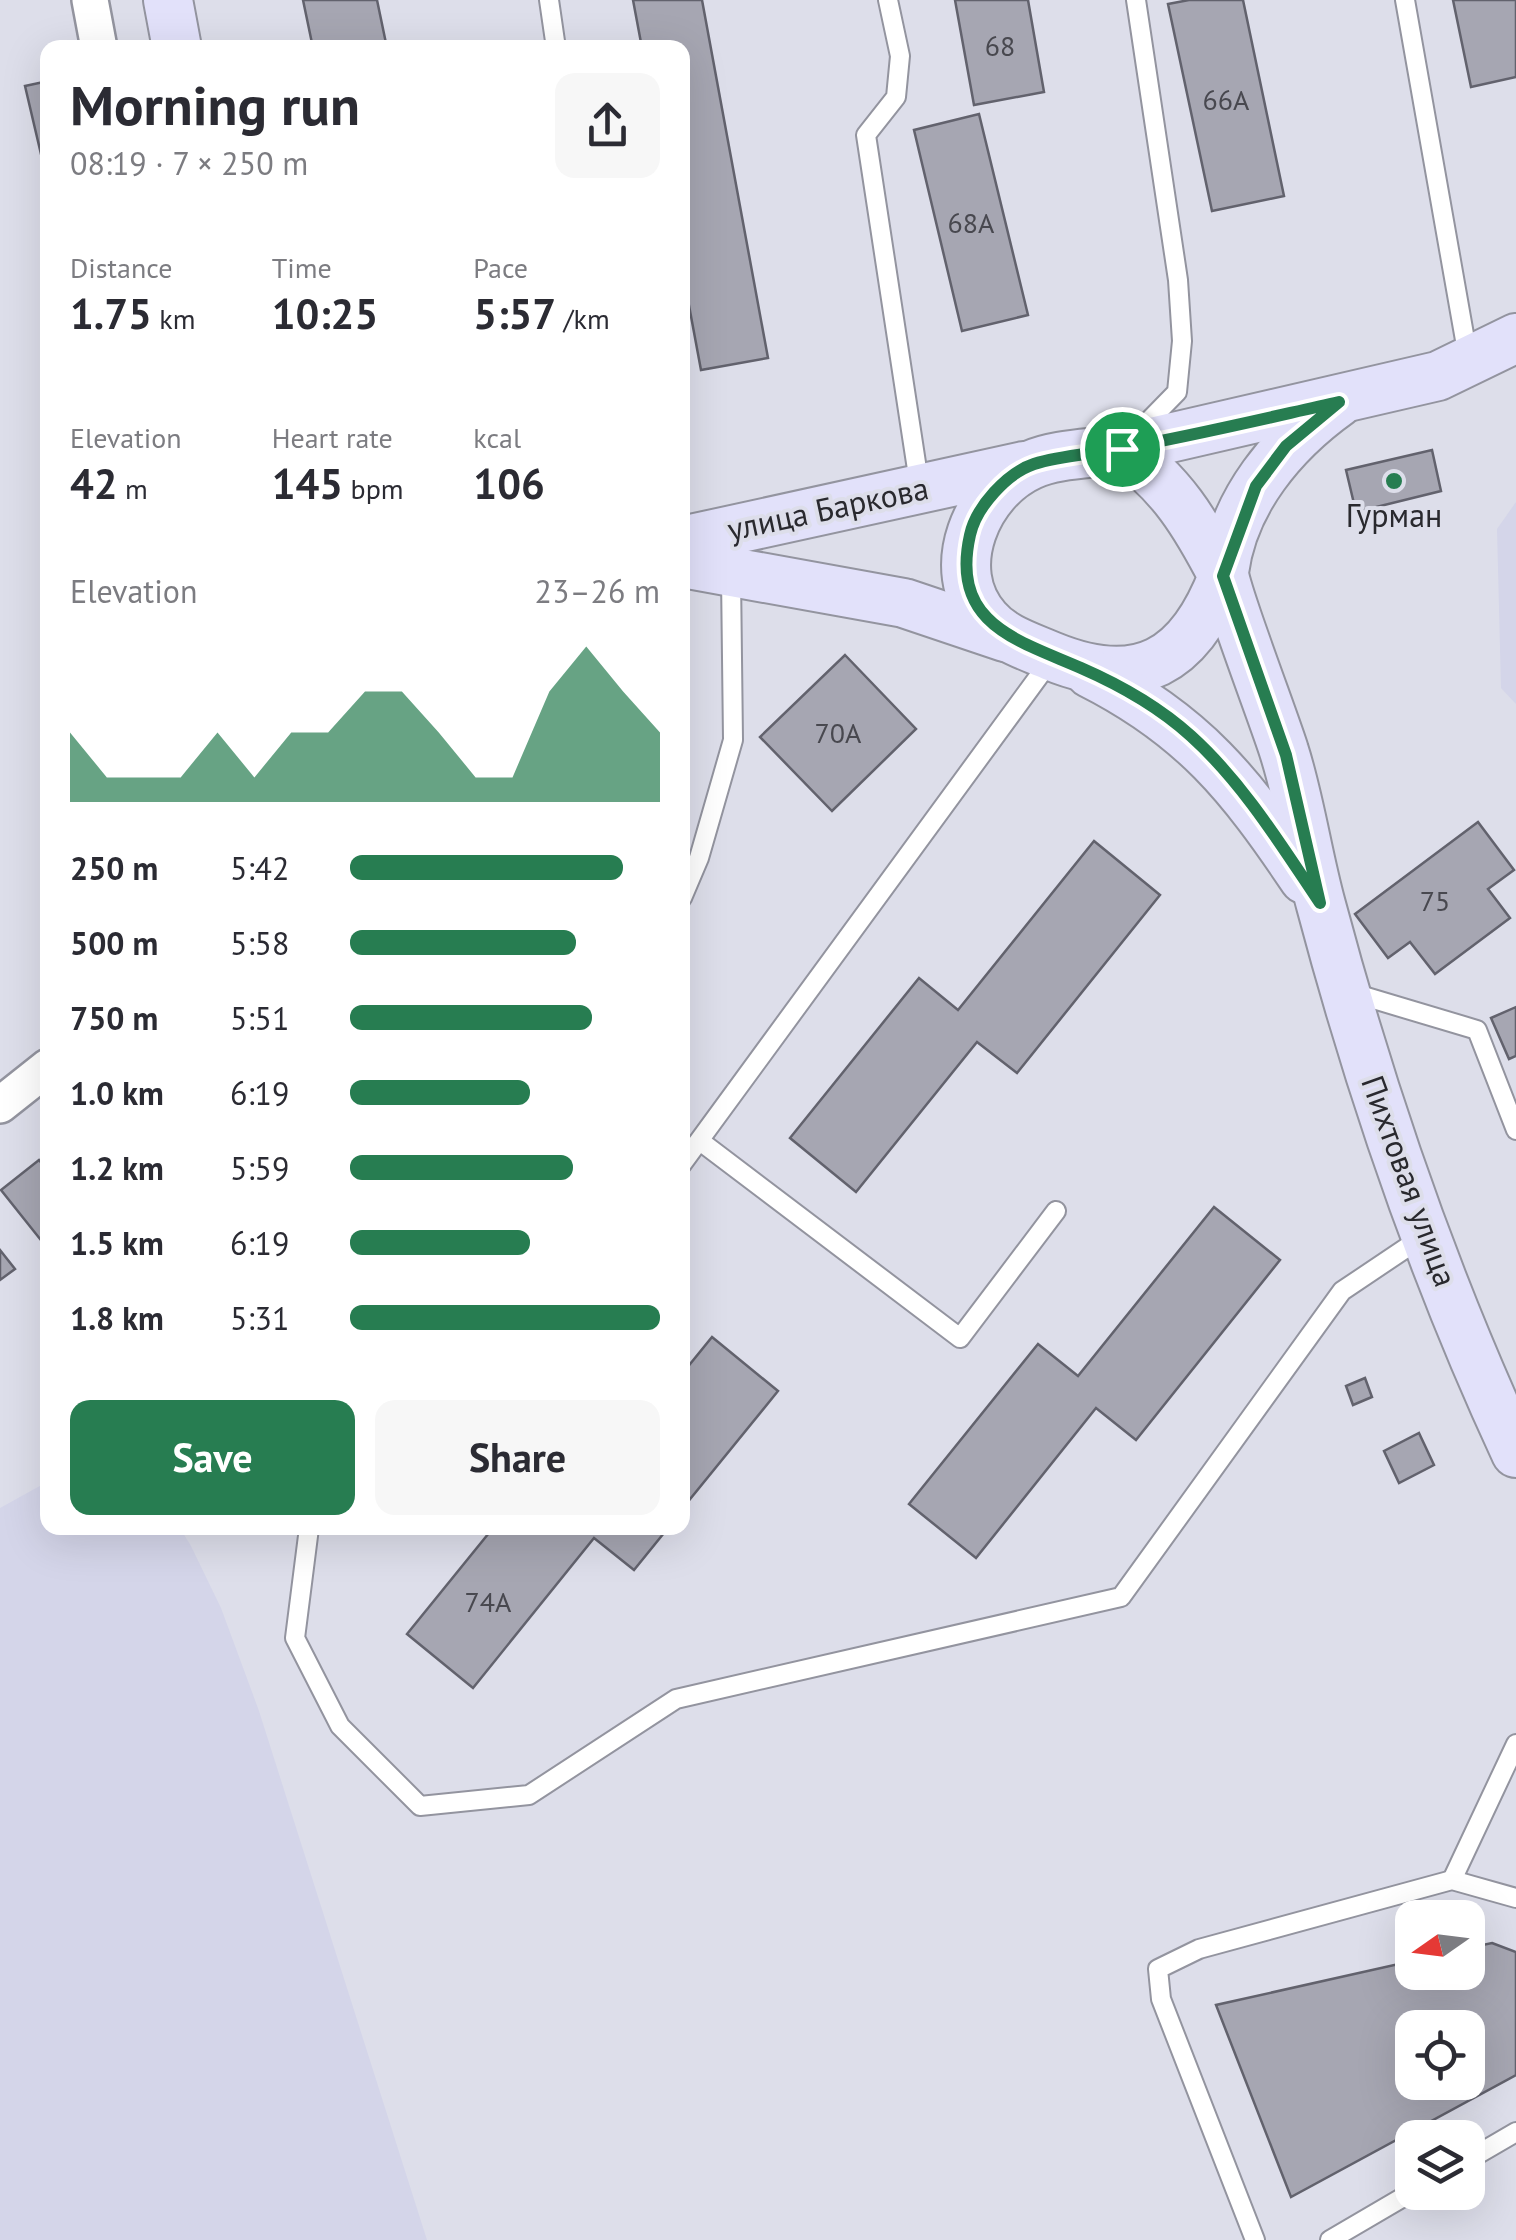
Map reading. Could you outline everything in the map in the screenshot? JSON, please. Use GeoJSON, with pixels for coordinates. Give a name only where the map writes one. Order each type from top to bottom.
{"type":"FeatureCollection","features":[{"type":"Feature","properties":{"kind":"main road"},"geometry":{"type":"LineString","coordinates":[[168,0],[176,40]]}},
{"type":"Feature","properties":{"kind":"main road"},"geometry":{"type":"LineString","coordinates":[[1339,402],[1286,446],[1256,486],[1204,618],[1172,654],[1134,671],[1068,663],[1010,639],[985,618],[973,599],[967,574],[968,545],[983,507],[1032,464],[1122,449],[1339,402],[1438,376],[1516,338]]}},
{"type":"Feature","properties":{"kind":"main road"},"geometry":{"type":"LineString","coordinates":[[1122,449],[1152,469],[1184,506],[1223,576]]}},
{"type":"Feature","properties":{"kind":"main road","name":"улица Баркова"},"geometry":{"type":"LineString","coordinates":[[690,539],[1032,464]]}},
{"type":"Feature","properties":{"kind":"main road","name":"улица Баркова"},"geometry":{"type":"LineString","coordinates":[[690,564],[904,603],[1010,639]]}},
{"type":"Feature","properties":{"kind":"main road","name":"Пихтовая улица"},"geometry":{"type":"LineString","coordinates":[[1223,576],[1286,755],[1320,903],[1345,990],[1425,1236],[1498,1396],[1516,1453]]}},
{"type":"Feature","properties":{"kind":"main road","name":"Пихтовая улица"},"geometry":{"type":"LineString","coordinates":[[1068,663],[1149,704],[1190,735],[1238,786],[1320,903]]}},
{"type":"Feature","properties":{"kind":"street"},"geometry":{"type":"LineString","coordinates":[[90,0],[98,40]]}},
{"type":"Feature","properties":{"kind":"street"},"geometry":{"type":"LineString","coordinates":[[0,1105],[40,1073]]}},
{"type":"Feature","properties":{"kind":"lane"},"geometry":{"type":"LineString","coordinates":[[548,0],[555,40]]}},
{"type":"Feature","properties":{"kind":"lane"},"geometry":{"type":"LineString","coordinates":[[888,0],[900,56],[896,97],[866,134],[920,490]]}},
{"type":"Feature","properties":{"kind":"lane"},"geometry":{"type":"LineString","coordinates":[[1122,449],[1177,392],[1182,341],[1178,280],[1136,0]]}},
{"type":"Feature","properties":{"kind":"lane"},"geometry":{"type":"LineString","coordinates":[[1404,0],[1469,363]]}},
{"type":"Feature","properties":{"kind":"lane"},"geometry":{"type":"LineString","coordinates":[[690,880],[700,858],[733,740],[731,572]]}},
{"type":"Feature","properties":{"kind":"lane"},"geometry":{"type":"LineString","coordinates":[[690,1154],[1068,663]]}},
{"type":"Feature","properties":{"kind":"lane"},"geometry":{"type":"LineString","coordinates":[[1345,990],[1477,1030],[1516,1130]]}},
{"type":"Feature","properties":{"kind":"lane"},"geometry":{"type":"LineString","coordinates":[[700,1141],[960,1338],[1056,1212]]}},
{"type":"Feature","properties":{"kind":"lane"},"geometry":{"type":"LineString","coordinates":[[308,1535],[295,1638],[340,1726],[420,1806],[528,1795],[676,1699],[1120,1597],[1342,1291],[1425,1236]]}},
{"type":"Feature","properties":{"kind":"lane"},"geometry":{"type":"LineString","coordinates":[[1452,1880],[1516,1744]]}},
{"type":"Feature","properties":{"kind":"lane"},"geometry":{"type":"LineString","coordinates":[[1255,2240],[1162,2000],[1158,1970],[1199,1949],[1452,1880],[1516,1898]]}},
{"type":"Feature","properties":{"kind":"lane"},"geometry":{"type":"LineString","coordinates":[[1485,2150],[1516,2132]]}},
{"type":"Feature","properties":{"kind":"lane"},"geometry":{"type":"LineString","coordinates":[[1330,2240],[1395,2202]]}},
{"type":"Feature","properties":{"kind":"shaded area"},"geometry":{"type":"Polygon","coordinates":[[[1516,502],[1516,704],[1501,688],[1497,529],[1516,502]]]}},
{"type":"Feature","properties":{"kind":"shaded area"},"geometry":{"type":"Polygon","coordinates":[[[40,1486],[40,1535],[184,1535],[191,1546],[221,1608],[259,1711],[427,2240],[0,2240],[0,1508],[40,1486]]]}},
{"type":"Feature","properties":{"kind":"building"},"geometry":{"type":"Polygon","coordinates":[[[303,0],[377,0],[385,40],[311,40],[303,0]]]}},
{"type":"Feature","properties":{"kind":"building"},"geometry":{"type":"Polygon","coordinates":[[[633,0],[702,0],[768,358],[701,370],[690,311],[690,40],[640,40],[633,0]]]}},
{"type":"Feature","properties":{"kind":"building"},"geometry":{"type":"Polygon","coordinates":[[[955,0],[1028,0],[1044,92],[974,105],[955,0]]]}},
{"type":"Feature","properties":{"kind":"building"},"geometry":{"type":"Polygon","coordinates":[[[1243,0],[1284,196],[1212,211],[1168,4],[1243,0]]]}},
{"type":"Feature","properties":{"kind":"building"},"geometry":{"type":"Polygon","coordinates":[[[1453,0],[1516,0],[1516,77],[1471,87],[1453,0]]]}},
{"type":"Feature","properties":{"kind":"building"},"geometry":{"type":"Polygon","coordinates":[[[40,83],[40,150],[25,86],[40,83]]]}},
{"type":"Feature","properties":{"kind":"building"},"geometry":{"type":"Polygon","coordinates":[[[979,114],[1028,315],[962,331],[914,130],[979,114]]]}},
{"type":"Feature","properties":{"kind":"building","name":"Гурман"},"geometry":{"type":"Polygon","coordinates":[[[1432,450],[1441,491],[1356,512],[1346,470],[1432,450]]]}},
{"type":"Feature","properties":{"kind":"building"},"geometry":{"type":"Polygon","coordinates":[[[845,655],[916,729],[832,811],[760,737],[845,655]]]}},
{"type":"Feature","properties":{"kind":"building"},"geometry":{"type":"Polygon","coordinates":[[[1478,822],[1514,870],[1488,889],[1510,918],[1435,974],[1410,942],[1388,958],[1355,914],[1478,822]]]}},
{"type":"Feature","properties":{"kind":"building"},"geometry":{"type":"Polygon","coordinates":[[[1094,841],[1160,895],[1017,1073],[977,1042],[856,1192],[790,1138],[919,978],[958,1010],[1094,841]]]}},
{"type":"Feature","properties":{"kind":"building"},"geometry":{"type":"Polygon","coordinates":[[[1516,1007],[1516,1056],[1509,1059],[1491,1018],[1516,1007]]]}},
{"type":"Feature","properties":{"kind":"building"},"geometry":{"type":"Polygon","coordinates":[[[40,1161],[40,1239],[1,1190],[40,1161]]]}},
{"type":"Feature","properties":{"kind":"building"},"geometry":{"type":"Polygon","coordinates":[[[1214,1207],[1280,1260],[1136,1440],[1096,1408],[976,1558],[909,1504],[1038,1344],[1078,1376],[1214,1207]]]}},
{"type":"Feature","properties":{"kind":"building"},"geometry":{"type":"Polygon","coordinates":[[[0,1250],[15,1269],[0,1280],[0,1250]]]}},
{"type":"Feature","properties":{"kind":"building"},"geometry":{"type":"Polygon","coordinates":[[[712,1337],[778,1391],[690,1499],[690,1364],[712,1337]]]}},
{"type":"Feature","properties":{"kind":"building"},"geometry":{"type":"Polygon","coordinates":[[[1365,1378],[1372,1397],[1353,1405],[1346,1386],[1365,1378]]]}},
{"type":"Feature","properties":{"kind":"building"},"geometry":{"type":"Polygon","coordinates":[[[1419,1433],[1434,1465],[1399,1483],[1384,1451],[1419,1433]]]}},
{"type":"Feature","properties":{"kind":"building"},"geometry":{"type":"Polygon","coordinates":[[[487,1535],[662,1535],[634,1570],[594,1538],[473,1688],[407,1634],[487,1535]]]}},
{"type":"Feature","properties":{"kind":"building"},"geometry":{"type":"Polygon","coordinates":[[[1492,1943],[1516,1952],[1516,2075],[1485,2092],[1485,2010],[1395,2010],[1395,2100],[1470,2100],[1433,2120],[1395,2120],[1395,2141],[1291,2197],[1216,2005],[1395,1965],[1395,1990],[1485,1990],[1485,1944],[1492,1943]]]}},
{"type":"Feature","properties":{"kind":"place","name":"Гурман"},"geometry":{"type":"Point","coordinates":[1394,481]}},
{"type":"Feature","properties":{"kind":"route"},"geometry":{"type":"LineString","coordinates":[[1339,402],[1286,446],[1256,486],[1223,576],[1253,652],[1286,755],[1320,903],[1238,786],[1190,735],[1120,688],[1010,639],[985,618],[973,599],[967,574],[972,526],[1002,486],[1032,464],[1122,449],[1339,402]]}}]}
